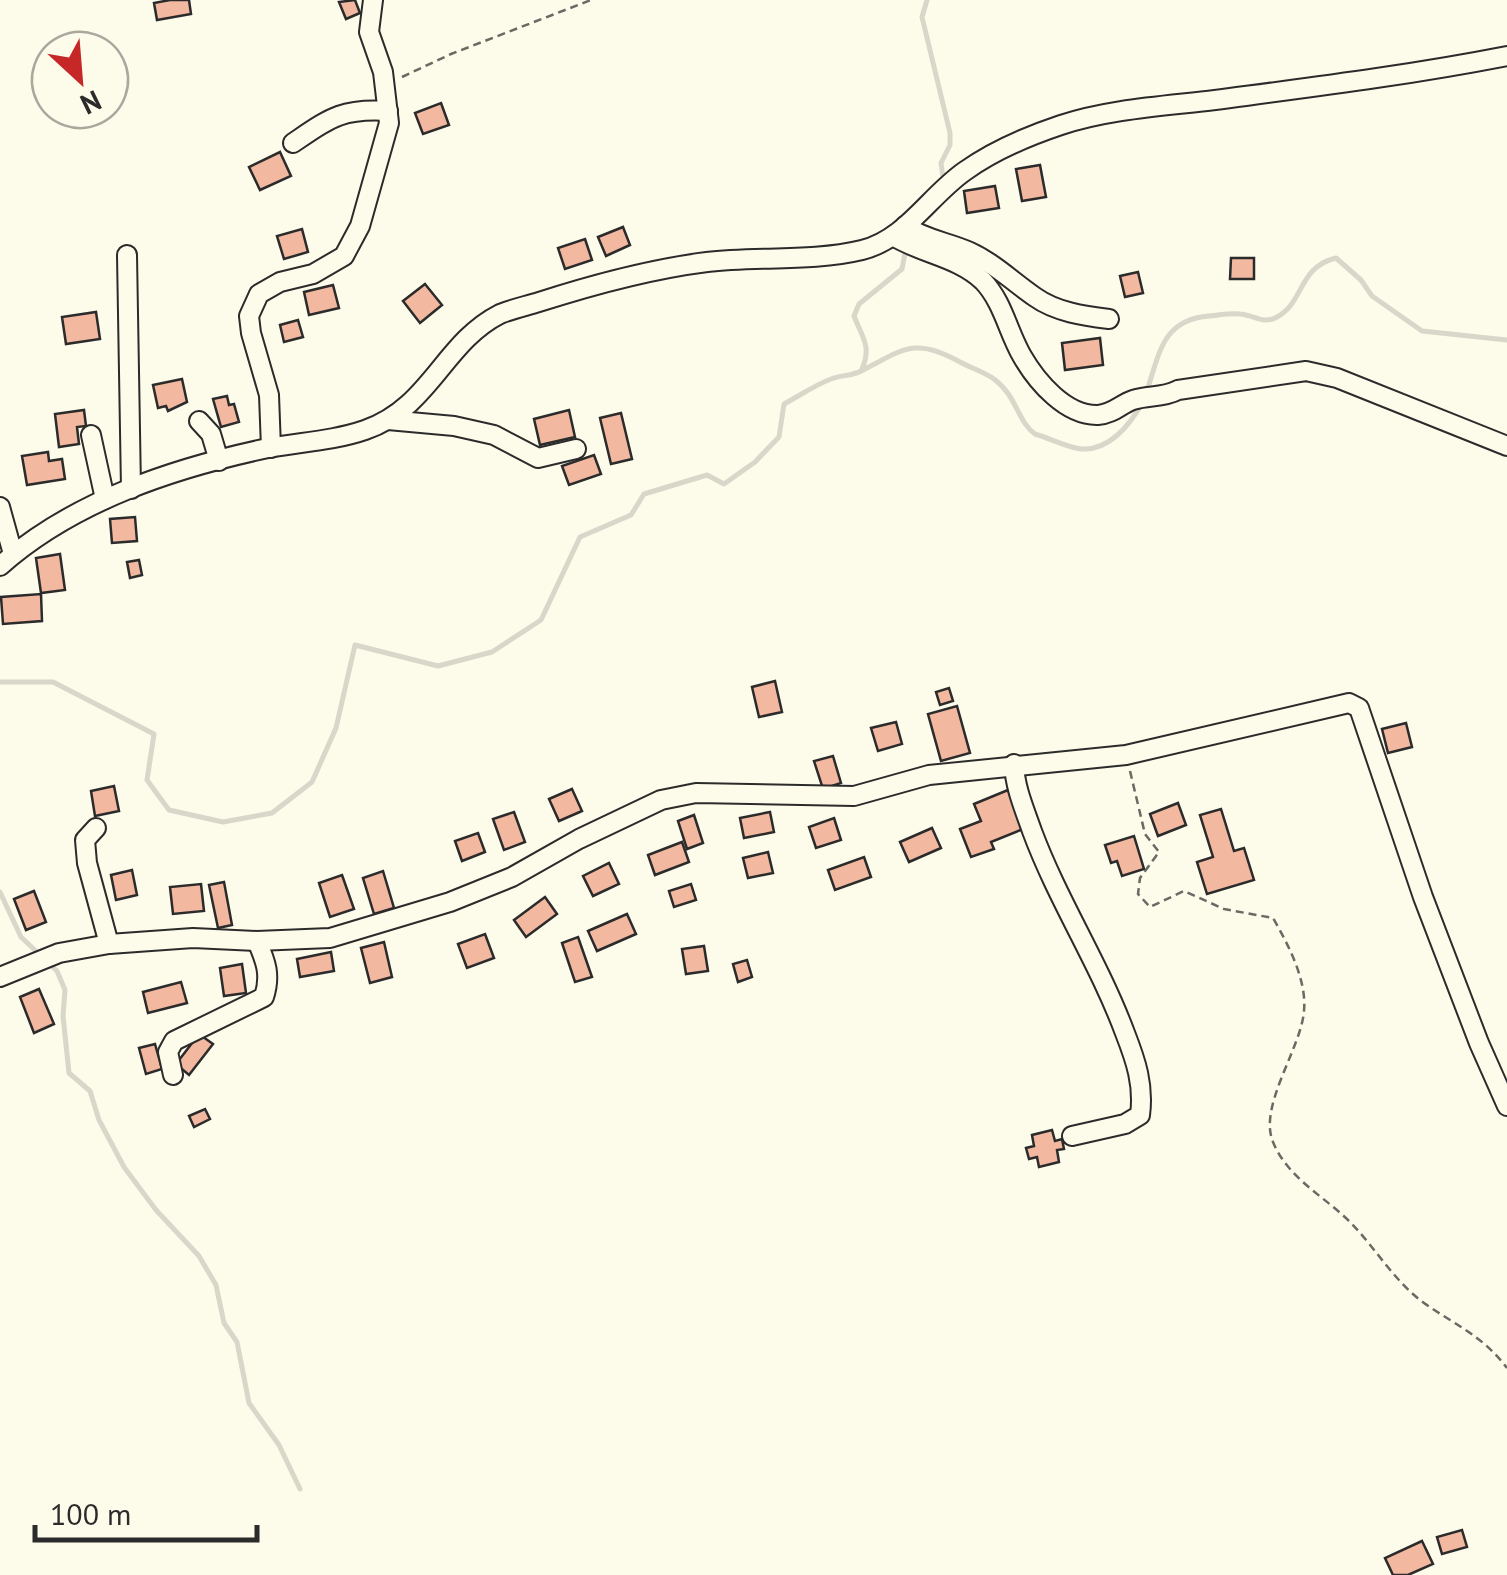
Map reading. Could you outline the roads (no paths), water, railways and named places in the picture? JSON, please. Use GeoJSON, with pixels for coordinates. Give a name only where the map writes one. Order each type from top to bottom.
{"type":"FeatureCollection","features":[{"type":"Feature","properties":{"kind":"street"},"geometry":{"type":"LineString","coordinates":[[271,448],[269,395],[249,316],[258,294],[280,282],[312,274],[344,256],[360,226],[389,123],[385,86],[370,32],[372,0]]}},
{"type":"Feature","properties":{"kind":"street"},"geometry":{"type":"LineString","coordinates":[[0,507],[6,560],[105,499],[132,488],[219,461],[326,440],[388,420],[425,390],[469,336],[500,314],[576,290],[705,262],[861,250],[899,231],[965,170],[1035,134],[1066,123],[1507,56]]}},
{"type":"Feature","properties":{"kind":"street"},"geometry":{"type":"LineString","coordinates":[[293,143],[326,120],[355,109],[388,111]]}},
{"type":"Feature","properties":{"kind":"street"},"geometry":{"type":"LineString","coordinates":[[899,231],[970,252],[1038,300],[1079,316],[1109,319]]}},
{"type":"Feature","properties":{"kind":"street"},"geometry":{"type":"LineString","coordinates":[[899,231],[984,282],[1036,376],[1060,402],[1082,414],[1103,415],[1137,399],[1164,397],[1178,390],[1306,371],[1337,378],[1507,446]]}},
{"type":"Feature","properties":{"kind":"street"},"geometry":{"type":"LineString","coordinates":[[127,255],[132,488]]}},
{"type":"Feature","properties":{"kind":"street"},"geometry":{"type":"LineString","coordinates":[[388,420],[454,426],[494,435],[538,458],[576,449]]}},
{"type":"Feature","properties":{"kind":"street"},"geometry":{"type":"LineString","coordinates":[[200,421],[211,434],[219,461]]}},
{"type":"Feature","properties":{"kind":"street"},"geometry":{"type":"LineString","coordinates":[[91,434],[105,499]]}},
{"type":"Feature","properties":{"kind":"street"},"geometry":{"type":"LineString","coordinates":[[0,977],[54,955],[109,944],[193,938],[330,938],[450,902],[512,877],[579,838],[662,800],[696,793],[854,796],[929,775],[1126,755],[1349,702],[1359,708],[1423,897],[1507,1106]]}},
{"type":"Feature","properties":{"kind":"street"},"geometry":{"type":"LineString","coordinates":[[1014,764],[1015,785],[1039,850],[1118,1013],[1137,1064],[1142,1096],[1140,1115],[1125,1124],[1072,1136]]}},
{"type":"Feature","properties":{"kind":"street"},"geometry":{"type":"LineString","coordinates":[[96,828],[85,840],[87,863],[109,944]]}},
{"type":"Feature","properties":{"kind":"street"},"geometry":{"type":"LineString","coordinates":[[173,1076],[168,1052],[174,1041],[264,997],[269,980],[257,941]]}},
{"type":"Feature","properties":{"kind":"waterway"},"geometry":{"type":"LineString","coordinates":[[927,0],[922,17],[950,133],[950,145],[941,163],[943,177]]}},
{"type":"Feature","properties":{"kind":"waterway"},"geometry":{"type":"LineString","coordinates":[[862,369],[866,348],[854,316],[859,304],[902,269],[906,248]]}},
{"type":"Feature","properties":{"kind":"waterway"},"geometry":{"type":"LineString","coordinates":[[1146,393],[1165,341],[1181,324],[1228,314],[1272,319],[1286,311],[1315,269],[1336,258],[1361,280],[1372,296],[1422,331],[1507,340]]}},
{"type":"Feature","properties":{"kind":"waterway"},"geometry":{"type":"LineString","coordinates":[[0,682],[53,682],[154,734],[147,780],[169,810],[223,822],[272,813],[312,782],[336,728],[355,645],[438,666],[492,652],[541,620],[580,537],[631,515],[644,494],[707,475],[724,484],[755,462],[779,437],[784,404],[825,381],[858,373],[909,349],[931,349],[994,379],[1035,434],[1081,449],[1109,441],[1125,428],[1142,403]]}},
{"type":"Feature","properties":{"kind":"waterway"},"geometry":{"type":"LineString","coordinates":[[0,892],[21,937],[40,955]]}},
{"type":"Feature","properties":{"kind":"waterway"},"geometry":{"type":"LineString","coordinates":[[47,962],[57,971],[65,990],[63,1016],[69,1073],[90,1091],[99,1120],[124,1167],[156,1210],[199,1256],[216,1285],[224,1323],[237,1342],[249,1403],[279,1445],[300,1489]]}}]}
